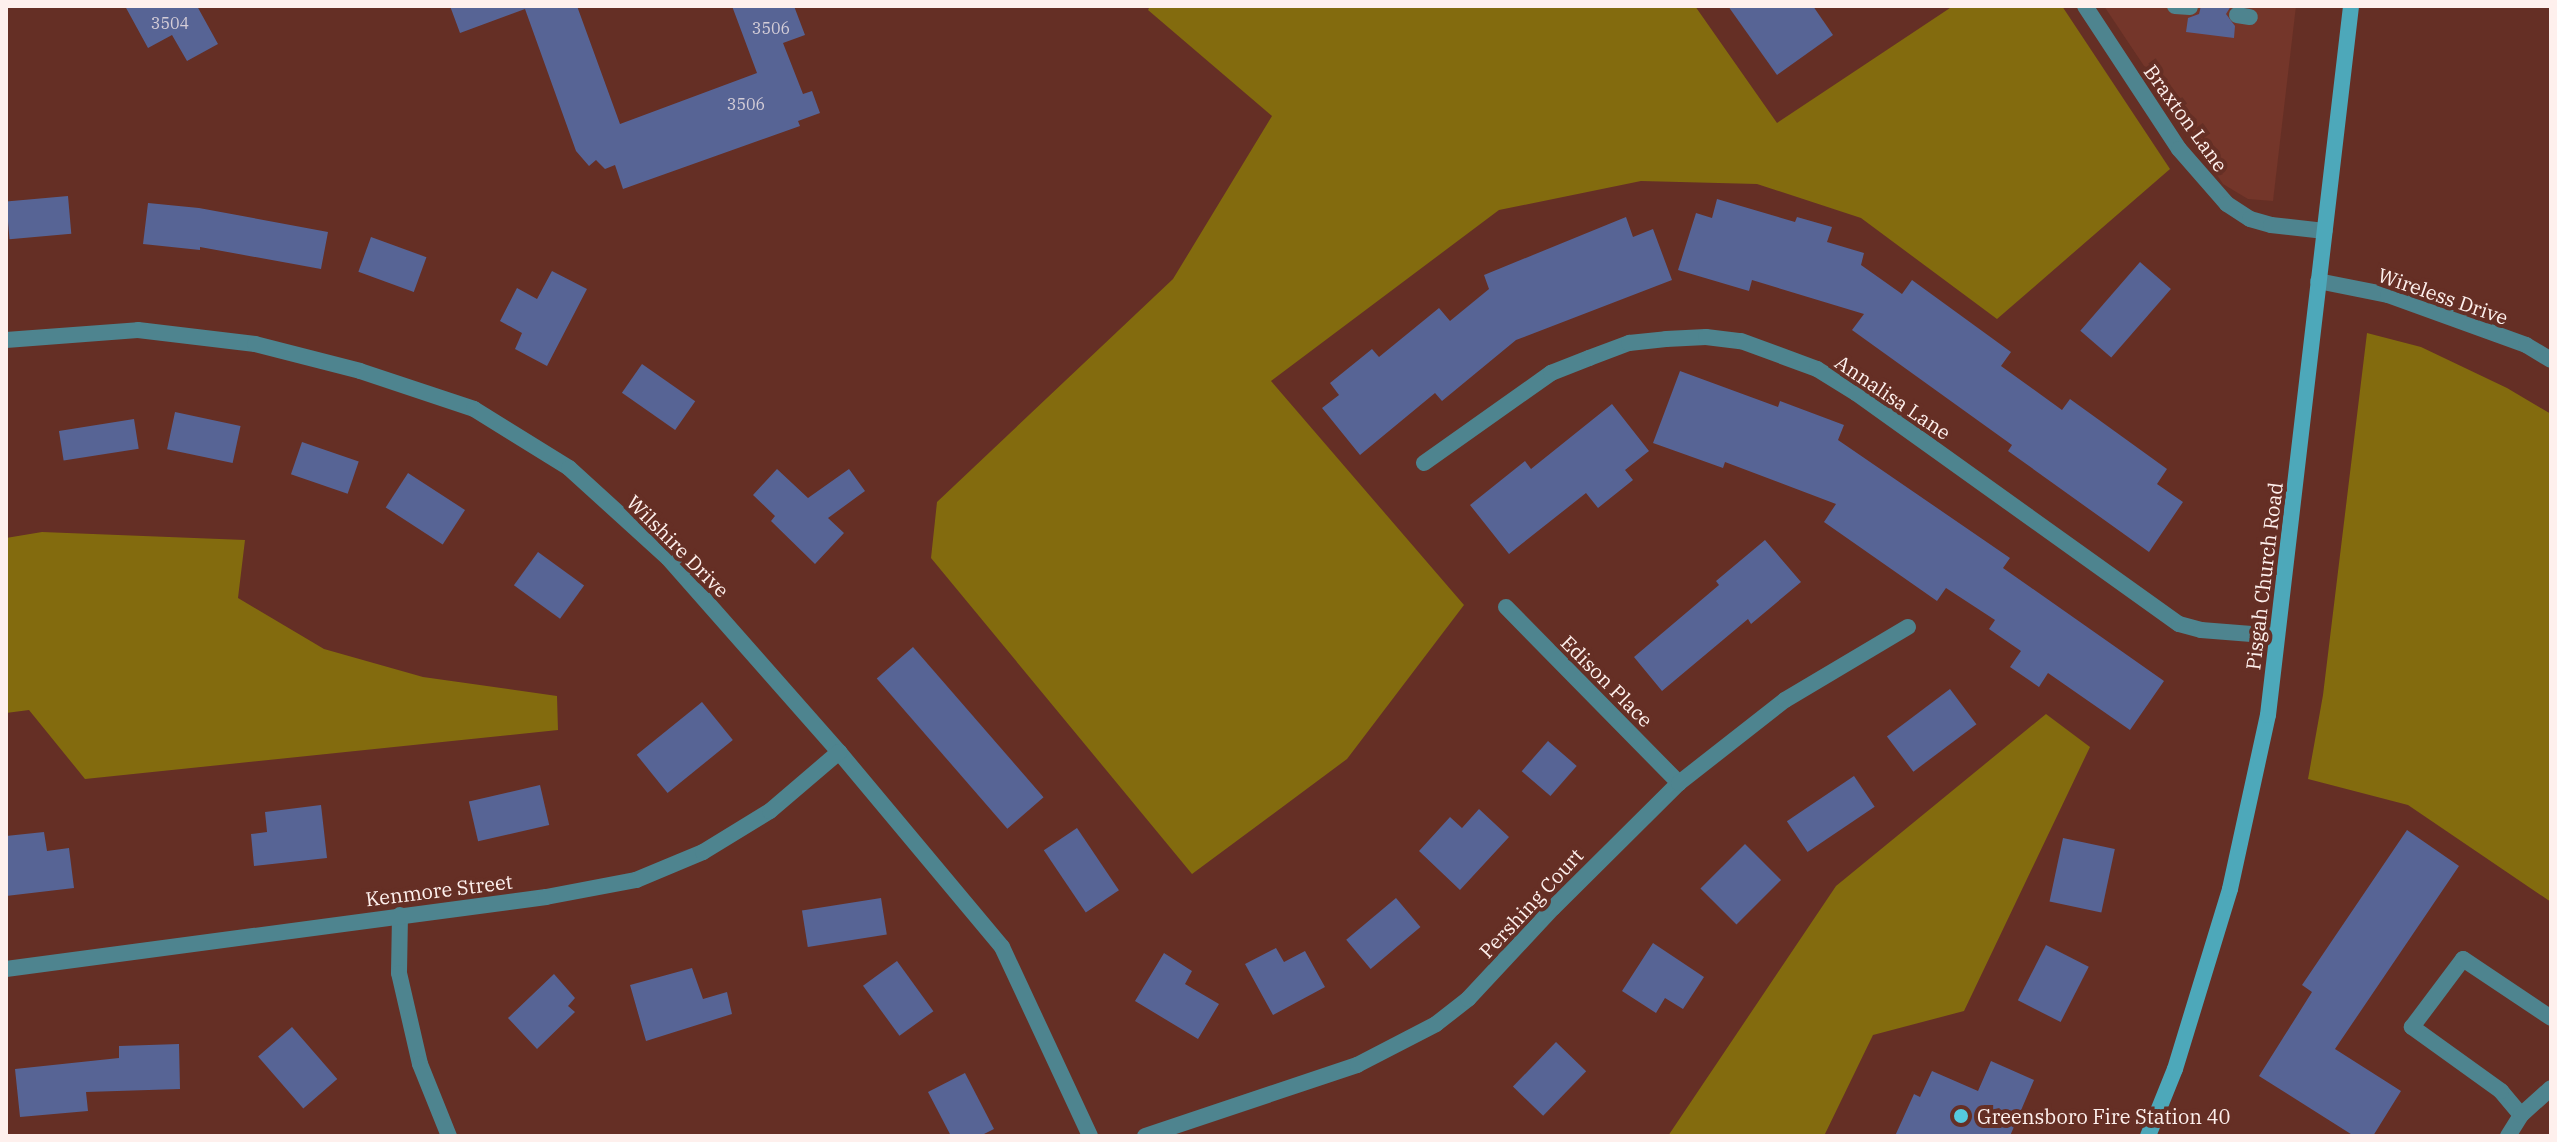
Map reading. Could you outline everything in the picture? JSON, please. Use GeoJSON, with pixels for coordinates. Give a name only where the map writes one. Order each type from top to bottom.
{"type":"FeatureCollection","features":[{"type":"Feature","properties":{"kind":"main road","name":"Pisgah Church Road"},"geometry":{"type":"LineString","coordinates":[[2148,1136],[2175,1069],[2230,889],[2268,715],[2351,6]]}},
{"type":"Feature","properties":{"kind":"street","name":"Braxton Lane"},"geometry":{"type":"LineString","coordinates":[[2085,6],[2179,149],[2227,204],[2250,219],[2271,225],[2325,231]]}},
{"type":"Feature","properties":{"kind":"street","name":"Wireless Drive"},"geometry":{"type":"LineString","coordinates":[[2318,281],[2388,295],[2526,345],[2551,360]]}},
{"type":"Feature","properties":{"kind":"street","name":"Wilshire Drive"},"geometry":{"type":"LineString","coordinates":[[6,340],[138,330],[255,344],[360,371],[474,409],[569,468],[668,558],[839,752],[1002,947],[1090,1136]]}},
{"type":"Feature","properties":{"kind":"street","name":"Annalisa Lane"},"geometry":{"type":"LineString","coordinates":[[1424,463],[1551,373],[1589,358],[1629,343],[1706,337],[1741,341],[1817,369],[1856,393],[2179,624],[2201,630],[2277,636]]}},
{"type":"Feature","properties":{"kind":"street","name":"Edison Place"},"geometry":{"type":"LineString","coordinates":[[1506,607],[1679,783]]}},
{"type":"Feature","properties":{"kind":"street","name":"Pershing Court"},"geometry":{"type":"LineString","coordinates":[[1145,1136],[1357,1065],[1436,1024],[1479,988],[1553,908],[1679,783],[1785,700],[1908,627]]}},
{"type":"Feature","properties":{"kind":"street","name":"Kenmore Street"},"geometry":{"type":"LineString","coordinates":[[6,969],[546,897],[636,880],[703,852],[770,811],[839,752]]}},
{"type":"Feature","properties":{"kind":"street"},"geometry":{"type":"LineString","coordinates":[[400,915],[399,973],[420,1064],[449,1136]]}},
{"type":"Feature","properties":{"kind":"street"},"geometry":{"type":"LineString","coordinates":[[2521,1115],[2501,1091],[2412,1027],[2463,959],[2551,1018]]}},
{"type":"Feature","properties":{"kind":"street"},"geometry":{"type":"LineString","coordinates":[[2508,1136],[2521,1115],[2551,1088]]}},
{"type":"Feature","properties":{"kind":"shaded area"},"geometry":{"type":"Polygon","coordinates":[[[1150,6],[1695,6],[1777,123],[1953,6],[2062,6],[2170,169],[1997,319],[1861,218],[1757,184],[1641,181],[1499,210],[1271,381],[1464,605],[1347,759],[1192,874],[931,558],[937,502],[1173,279],[1272,116],[1148,10],[1150,6]]]}},
{"type":"Feature","properties":{"kind":"shaded area"},"geometry":{"type":"Polygon","coordinates":[[[2104,6],[2296,6],[2273,201],[2248,199],[2223,184],[2104,6]]]}},
{"type":"Feature","properties":{"kind":"shaded area"},"geometry":{"type":"Polygon","coordinates":[[[2367,333],[2421,347],[2507,388],[2551,414],[2551,902],[2408,805],[2308,779],[2323,695],[2367,333]]]}},
{"type":"Feature","properties":{"kind":"shaded area"},"geometry":{"type":"Polygon","coordinates":[[[42,532],[245,540],[238,598],[324,649],[423,677],[557,696],[558,730],[85,779],[29,710],[6,713],[6,538],[42,532]]]}},
{"type":"Feature","properties":{"kind":"shaded area"},"geometry":{"type":"Polygon","coordinates":[[[2046,714],[2090,747],[1964,1011],[1873,1035],[1824,1136],[1668,1136],[1836,886],[2046,714]]]}},
{"type":"Feature","properties":{"kind":"building"},"geometry":{"type":"Polygon","coordinates":[[[125,6],[197,6],[218,44],[187,61],[172,35],[148,48],[125,6]]]}},
{"type":"Feature","properties":{"kind":"building"},"geometry":{"type":"Polygon","coordinates":[[[450,6],[577,6],[620,124],[757,73],[732,6],[794,6],[805,35],[783,43],[803,94],[812,91],[820,113],[798,121],[800,126],[623,189],[615,165],[605,169],[596,160],[589,166],[576,151],[525,9],[460,33],[450,6]]]}},
{"type":"Feature","properties":{"kind":"building"},"geometry":{"type":"Polygon","coordinates":[[[1728,6],[1813,6],[1833,35],[1777,75],[1728,6]]]}},
{"type":"Feature","properties":{"kind":"building"},"geometry":{"type":"Polygon","coordinates":[[[2201,6],[2231,6],[2226,14],[2235,26],[2234,38],[2186,32],[2188,18],[2199,14],[2201,6]]]}},
{"type":"Feature","properties":{"kind":"building"},"geometry":{"type":"Polygon","coordinates":[[[68,196],[71,234],[10,239],[6,201],[68,196]]]}},
{"type":"Feature","properties":{"kind":"building"},"geometry":{"type":"Polygon","coordinates":[[[1717,199],[1795,222],[1797,217],[1832,227],[1827,242],[1864,253],[1861,265],[1902,294],[1912,280],[2011,352],[2001,366],[2062,410],[2070,399],[2167,469],[2157,484],[2183,502],[2149,552],[2008,451],[2012,445],[1852,330],[1864,314],[1752,280],[1749,291],[1678,270],[1696,213],[1712,218],[1717,199]]]}},
{"type":"Feature","properties":{"kind":"building"},"geometry":{"type":"Polygon","coordinates":[[[148,203],[199,208],[328,232],[321,269],[200,247],[200,250],[143,244],[148,203]]]}},
{"type":"Feature","properties":{"kind":"building"},"geometry":{"type":"Polygon","coordinates":[[[1626,217],[1633,237],[1653,229],[1672,280],[1516,340],[1442,401],[1435,393],[1360,455],[1322,408],[1339,395],[1330,383],[1372,349],[1379,357],[1439,308],[1450,321],[1489,289],[1484,275],[1626,217]]]}},
{"type":"Feature","properties":{"kind":"building"},"geometry":{"type":"Polygon","coordinates":[[[371,237],[426,257],[414,292],[358,272],[371,237]]]}},
{"type":"Feature","properties":{"kind":"building"},"geometry":{"type":"Polygon","coordinates":[[[2140,262],[2171,289],[2111,358],[2080,331],[2140,262]]]}},
{"type":"Feature","properties":{"kind":"building"},"geometry":{"type":"Polygon","coordinates":[[[552,271],[587,289],[547,366],[515,349],[522,333],[500,321],[517,288],[537,299],[552,271]]]}},
{"type":"Feature","properties":{"kind":"building"},"geometry":{"type":"Polygon","coordinates":[[[642,364],[695,401],[675,430],[622,393],[642,364]]]}},
{"type":"Feature","properties":{"kind":"building"},"geometry":{"type":"Polygon","coordinates":[[[1680,371],[1778,407],[1780,401],[1844,425],[1838,440],[2010,558],[2003,568],[2164,681],[2130,730],[2048,673],[2039,687],[2010,667],[2021,651],[1989,629],[1995,620],[1946,588],[1937,601],[1824,522],[1836,504],[1725,462],[1723,468],[1653,443],[1680,371]]]}},
{"type":"Feature","properties":{"kind":"building"},"geometry":{"type":"Polygon","coordinates":[[[1612,404],[1649,451],[1625,470],[1633,480],[1598,508],[1586,493],[1509,554],[1470,505],[1525,461],[1531,469],[1612,404]]]}},
{"type":"Feature","properties":{"kind":"building"},"geometry":{"type":"Polygon","coordinates":[[[175,412],[241,426],[233,463],[167,449],[175,412]]]}},
{"type":"Feature","properties":{"kind":"building"},"geometry":{"type":"Polygon","coordinates":[[[134,419],[139,449],[64,461],[59,431],[134,419]]]}},
{"type":"Feature","properties":{"kind":"building"},"geometry":{"type":"Polygon","coordinates":[[[302,442],[359,462],[348,494],[291,474],[302,442]]]}},
{"type":"Feature","properties":{"kind":"building"},"geometry":{"type":"Polygon","coordinates":[[[777,469],[808,498],[849,469],[865,491],[828,518],[844,533],[815,564],[771,521],[775,516],[753,495],[777,469]]]}},
{"type":"Feature","properties":{"kind":"building"},"geometry":{"type":"Polygon","coordinates":[[[408,473],[465,510],[443,544],[386,507],[408,473]]]}},
{"type":"Feature","properties":{"kind":"building"},"geometry":{"type":"Polygon","coordinates":[[[1765,540],[1801,582],[1751,624],[1748,619],[1662,691],[1634,657],[1719,585],[1716,581],[1765,540]]]}},
{"type":"Feature","properties":{"kind":"building"},"geometry":{"type":"Polygon","coordinates":[[[538,552],[584,586],[560,619],[514,585],[538,552]]]}},
{"type":"Feature","properties":{"kind":"building"},"geometry":{"type":"Polygon","coordinates":[[[913,647],[1044,797],[1007,829],[877,678],[913,647]]]}},
{"type":"Feature","properties":{"kind":"building"},"geometry":{"type":"Polygon","coordinates":[[[1950,689],[1976,724],[1913,772],[1887,737],[1950,689]]]}},
{"type":"Feature","properties":{"kind":"building"},"geometry":{"type":"Polygon","coordinates":[[[702,702],[733,740],[668,793],[637,755],[702,702]]]}},
{"type":"Feature","properties":{"kind":"building"},"geometry":{"type":"Polygon","coordinates":[[[1548,741],[1577,766],[1550,796],[1522,771],[1548,741]]]}},
{"type":"Feature","properties":{"kind":"building"},"geometry":{"type":"Polygon","coordinates":[[[1854,776],[1875,807],[1808,852],[1787,821],[1854,776]]]}},
{"type":"Feature","properties":{"kind":"building"},"geometry":{"type":"Polygon","coordinates":[[[540,785],[549,825],[478,841],[469,801],[540,785]]]}},
{"type":"Feature","properties":{"kind":"building"},"geometry":{"type":"Polygon","coordinates":[[[321,805],[327,858],[254,866],[251,834],[267,832],[265,812],[321,805]]]}},
{"type":"Feature","properties":{"kind":"building"},"geometry":{"type":"Polygon","coordinates":[[[1479,809],[1509,837],[1460,890],[1419,851],[1450,817],[1462,828],[1479,809]]]}},
{"type":"Feature","properties":{"kind":"building"},"geometry":{"type":"Polygon","coordinates":[[[1077,828],[1119,890],[1086,913],[1044,850],[1077,828]]]}},
{"type":"Feature","properties":{"kind":"building"},"geometry":{"type":"Polygon","coordinates":[[[2407,830],[2459,866],[2335,1049],[2401,1091],[2373,1136],[2354,1136],[2259,1076],[2312,992],[2302,985],[2407,830]]]}},
{"type":"Feature","properties":{"kind":"building"},"geometry":{"type":"Polygon","coordinates":[[[44,832],[47,851],[69,848],[74,888],[6,896],[6,836],[44,832]]]}},
{"type":"Feature","properties":{"kind":"building"},"geometry":{"type":"Polygon","coordinates":[[[2063,838],[2115,849],[2101,913],[2049,902],[2063,838]]]}},
{"type":"Feature","properties":{"kind":"building"},"geometry":{"type":"Polygon","coordinates":[[[1745,844],[1781,880],[1737,925],[1700,889],[1745,844]]]}},
{"type":"Feature","properties":{"kind":"building"},"geometry":{"type":"Polygon","coordinates":[[[881,898],[887,935],[808,947],[802,911],[881,898]]]}},
{"type":"Feature","properties":{"kind":"building"},"geometry":{"type":"Polygon","coordinates":[[[1396,898],[1420,927],[1371,969],[1346,940],[1396,898]]]}},
{"type":"Feature","properties":{"kind":"building"},"geometry":{"type":"Polygon","coordinates":[[[1653,943],[1704,977],[1683,1009],[1665,998],[1656,1013],[1622,991],[1653,943]]]}},
{"type":"Feature","properties":{"kind":"building"},"geometry":{"type":"Polygon","coordinates":[[[2046,945],[2089,967],[2061,1022],[2018,1000],[2046,945]]]}},
{"type":"Feature","properties":{"kind":"building"},"geometry":{"type":"Polygon","coordinates":[[[1276,948],[1284,962],[1305,951],[1325,987],[1273,1015],[1245,964],[1276,948]]]}},
{"type":"Feature","properties":{"kind":"building"},"geometry":{"type":"Polygon","coordinates":[[[1164,953],[1192,971],[1185,984],[1219,1004],[1198,1039],[1135,1001],[1164,953]]]}},
{"type":"Feature","properties":{"kind":"building"},"geometry":{"type":"Polygon","coordinates":[[[897,961],[933,1011],[899,1036],[863,986],[897,961]]]}},
{"type":"Feature","properties":{"kind":"building"},"geometry":{"type":"Polygon","coordinates":[[[692,968],[703,999],[727,992],[732,1014],[646,1041],[630,985],[692,968]]]}},
{"type":"Feature","properties":{"kind":"building"},"geometry":{"type":"Polygon","coordinates":[[[554,974],[575,998],[568,1006],[575,1012],[537,1049],[508,1018],[554,974]]]}},
{"type":"Feature","properties":{"kind":"building"},"geometry":{"type":"Polygon","coordinates":[[[292,1027],[337,1079],[303,1109],[258,1057],[292,1027]]]}},
{"type":"Feature","properties":{"kind":"building"},"geometry":{"type":"Polygon","coordinates":[[[1556,1042],[1586,1071],[1543,1116],[1513,1087],[1556,1042]]]}},
{"type":"Feature","properties":{"kind":"building"},"geometry":{"type":"Polygon","coordinates":[[[179,1044],[180,1089],[86,1092],[88,1111],[20,1117],[15,1069],[119,1058],[119,1046],[179,1044]]]}},
{"type":"Feature","properties":{"kind":"building","name":"Greensboro Fire Station 40"},"geometry":{"type":"Polygon","coordinates":[[[1991,1061],[2034,1080],[2010,1136],[1895,1136],[1914,1094],[1920,1097],[1932,1071],[1978,1091],[1991,1061]]]}},
{"type":"Feature","properties":{"kind":"building"},"geometry":{"type":"Polygon","coordinates":[[[965,1073],[994,1129],[980,1136],[951,1136],[928,1092],[965,1073]]]}},
{"type":"Feature","properties":{"kind":"place","name":"Greensboro Fire Station 40"},"geometry":{"type":"Point","coordinates":[1961,1116]}}]}
